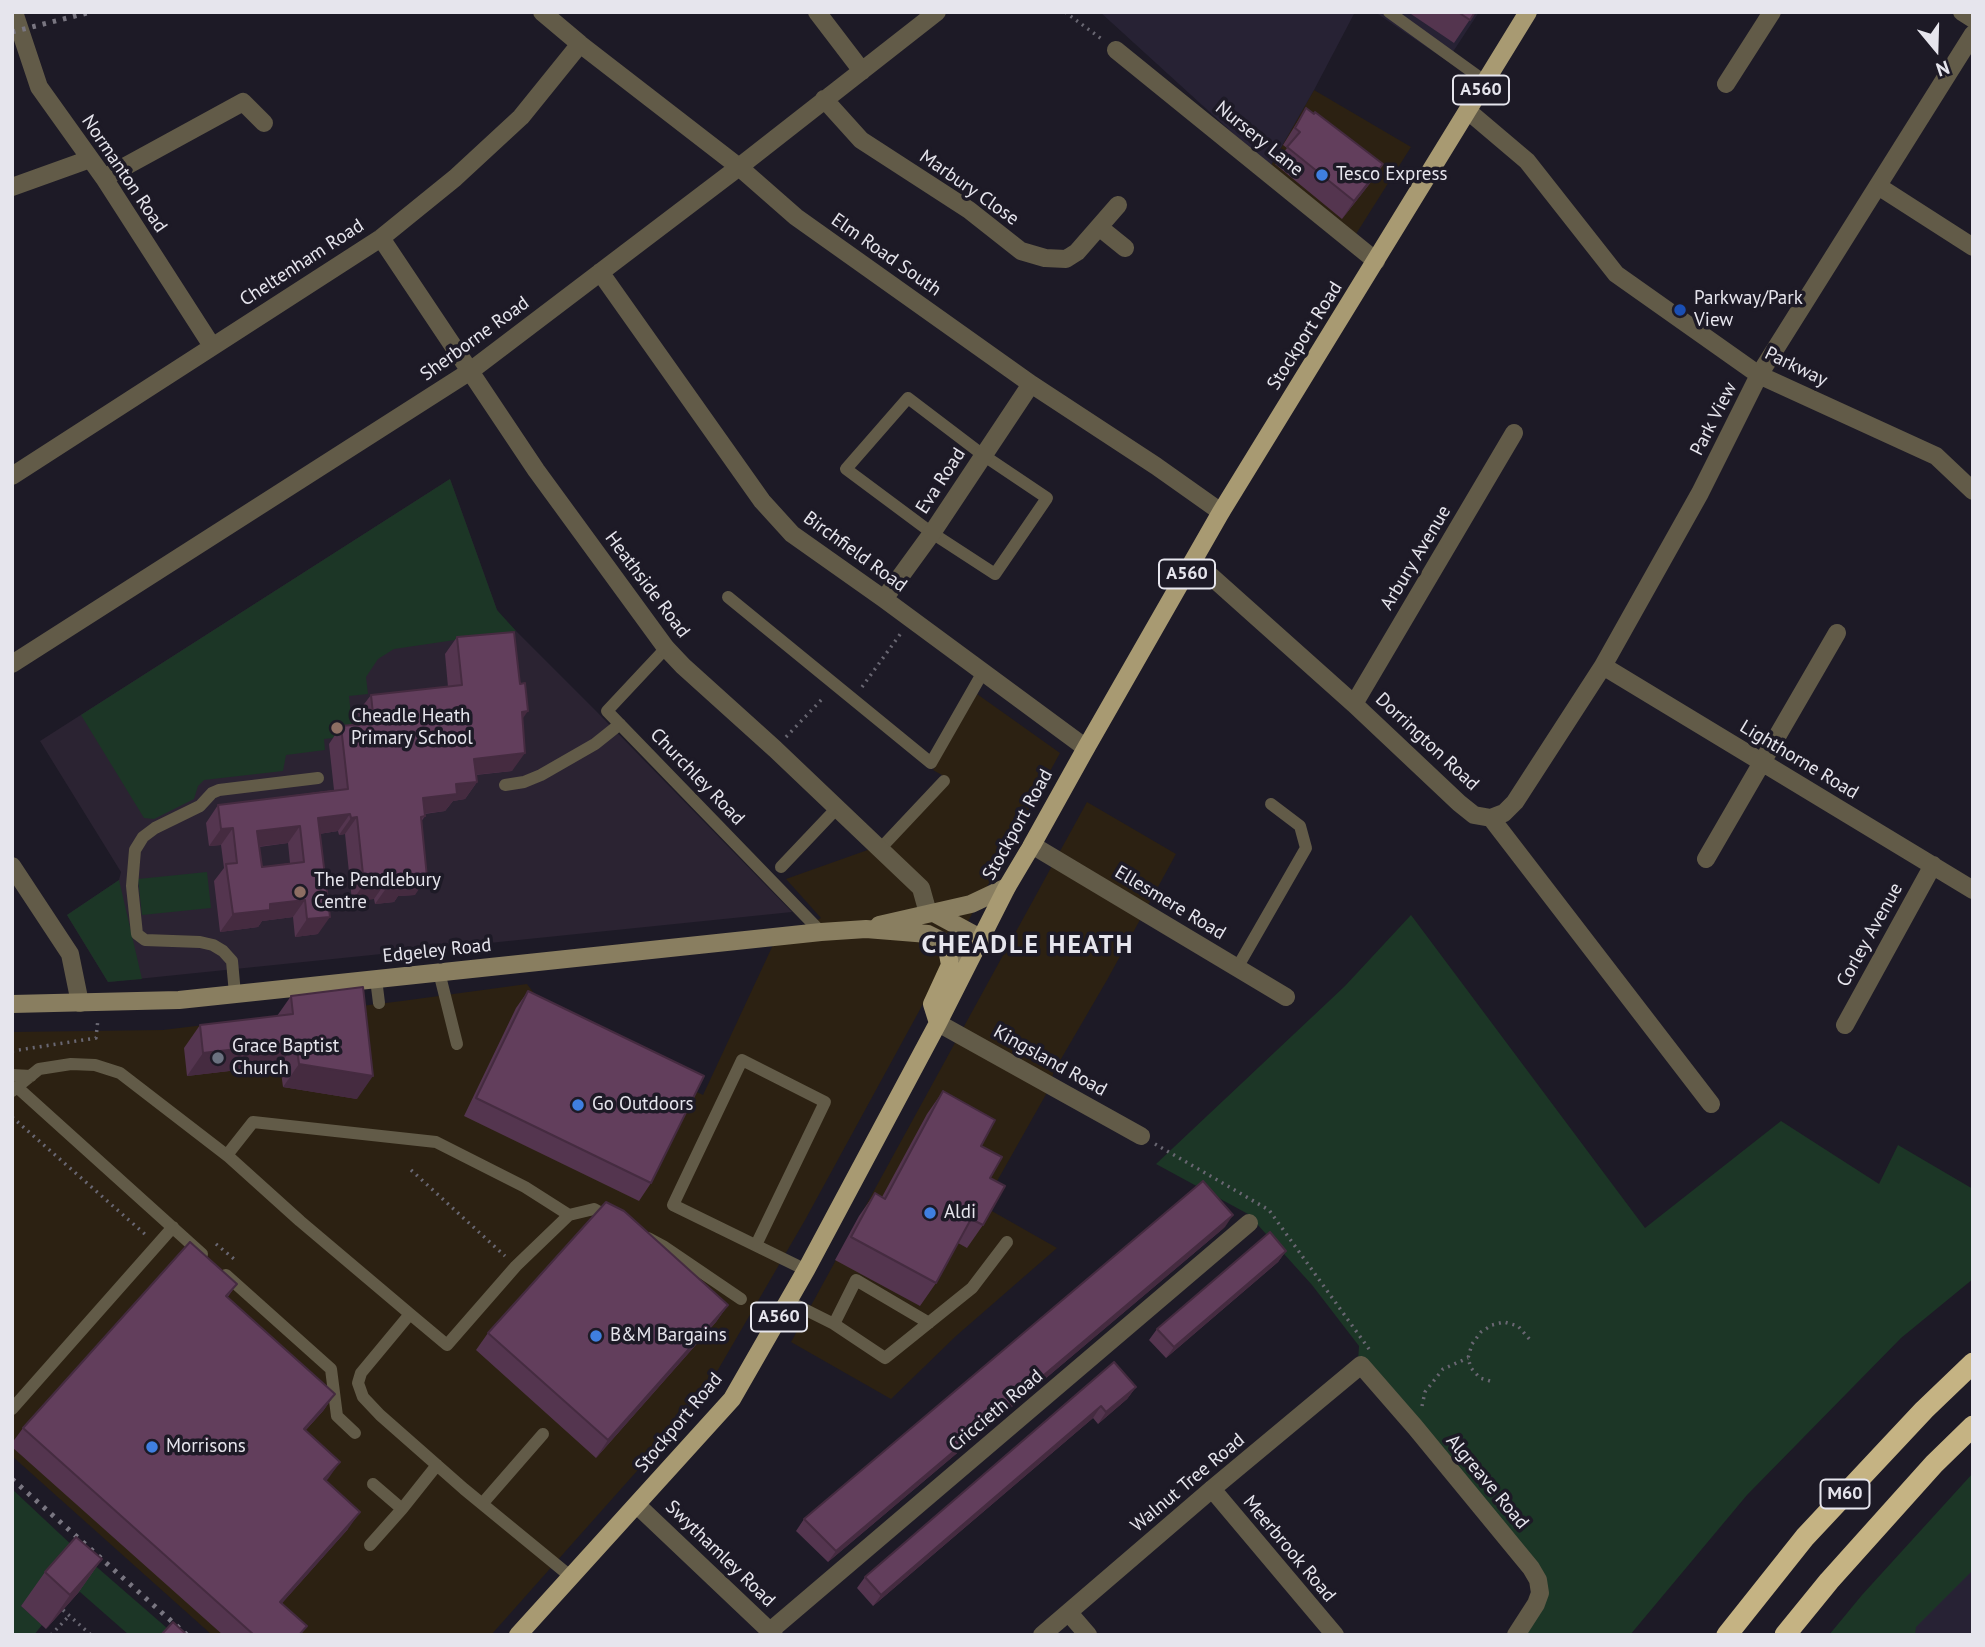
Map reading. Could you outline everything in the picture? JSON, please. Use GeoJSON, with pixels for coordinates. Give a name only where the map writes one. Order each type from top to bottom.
{"type":"FeatureCollection","features":[{"type":"Feature","properties":{"kind":"highway","name":"M60"},"geometry":{"type":"LineString","coordinates":[[1727,1635],[1805,1537],[1924,1410],[1973,1363]]}},
{"type":"Feature","properties":{"kind":"highway","name":"M60"},"geometry":{"type":"LineString","coordinates":[[1786,1635],[1837,1571],[1934,1464],[1973,1426]]}},
{"type":"Feature","properties":{"kind":"main road","name":"Stockport Road"},"geometry":{"type":"LineString","coordinates":[[518,1635],[732,1399],[806,1270],[938,1023],[1007,887],[1221,512],[1528,12]]}},
{"type":"Feature","properties":{"kind":"main road","name":"Edgeley Road"},"geometry":{"type":"LineString","coordinates":[[866,929],[971,904],[1007,887]]}},
{"type":"Feature","properties":{"kind":"main road"},"geometry":{"type":"LineString","coordinates":[[931,913],[978,945]]}},
{"type":"Feature","properties":{"kind":"main road","name":"Edgeley Road"},"geometry":{"type":"LineString","coordinates":[[12,1004],[179,1000],[866,929],[928,934],[963,954],[978,945]]}},
{"type":"Feature","properties":{"kind":"main road","name":"A560"},"geometry":{"type":"LineString","coordinates":[[938,1023],[932,1004],[950,965],[946,943]]}},
{"type":"Feature","properties":{"kind":"street","name":"Elm Road South"},"geometry":{"type":"LineString","coordinates":[[542,12],[739,167],[796,217],[1031,384],[1221,512]]}},
{"type":"Feature","properties":{"kind":"street"},"geometry":{"type":"LineString","coordinates":[[817,12],[862,71]]}},
{"type":"Feature","properties":{"kind":"street","name":"Sherborne Road"},"geometry":{"type":"LineString","coordinates":[[12,664],[469,372],[739,167],[937,12]]}},
{"type":"Feature","properties":{"kind":"street"},"geometry":{"type":"LineString","coordinates":[[1726,84],[1772,12]]}},
{"type":"Feature","properties":{"kind":"street"},"geometry":{"type":"LineString","coordinates":[[1962,12],[1973,19]]}},
{"type":"Feature","properties":{"kind":"street","name":"Normanton Road"},"geometry":{"type":"LineString","coordinates":[[15,15],[39,87],[104,178],[212,346]]}},
{"type":"Feature","properties":{"kind":"street","name":"Park View"},"geometry":{"type":"LineString","coordinates":[[1491,818],[1504,813],[1515,802],[1602,666],[1700,493],[1759,375],[1973,34]]}},
{"type":"Feature","properties":{"kind":"street","name":"Cheltenham Road"},"geometry":{"type":"LineString","coordinates":[[12,476],[381,238],[455,178],[521,117],[580,44]]}},
{"type":"Feature","properties":{"kind":"street","name":"Nursery Lane"},"geometry":{"type":"LineString","coordinates":[[1116,50],[1376,261]]}},
{"type":"Feature","properties":{"kind":"street","name":"Marbury Close"},"geometry":{"type":"LineString","coordinates":[[824,99],[861,141],[969,210],[1021,251],[1045,258],[1066,259],[1077,252],[1118,205]]}},
{"type":"Feature","properties":{"kind":"street"},"geometry":{"type":"LineString","coordinates":[[104,178],[243,103],[264,124]]}},
{"type":"Feature","properties":{"kind":"street","name":"Parkway"},"geometry":{"type":"LineString","coordinates":[[1468,111],[1527,161],[1616,274],[1759,375],[1936,456],[1973,491]]}},
{"type":"Feature","properties":{"kind":"street"},"geometry":{"type":"LineString","coordinates":[[12,187],[90,159]]}},
{"type":"Feature","properties":{"kind":"street"},"geometry":{"type":"LineString","coordinates":[[1878,187],[1973,247]]}},
{"type":"Feature","properties":{"kind":"street"},"geometry":{"type":"LineString","coordinates":[[1099,227],[1125,248]]}},
{"type":"Feature","properties":{"kind":"street","name":"Heathside Road"},"geometry":{"type":"LineString","coordinates":[[381,238],[536,470],[666,648],[921,888],[931,913]]}},
{"type":"Feature","properties":{"kind":"street","name":"Birchfield Road"},"geometry":{"type":"LineString","coordinates":[[600,272],[762,501],[792,534],[1086,748]]}},
{"type":"Feature","properties":{"kind":"street","name":"Eva Road"},"geometry":{"type":"LineString","coordinates":[[884,599],[932,533],[1031,384]]}},
{"type":"Feature","properties":{"kind":"street","name":"Arbury Avenue"},"geometry":{"type":"LineString","coordinates":[[1354,704],[1514,433]]}},
{"type":"Feature","properties":{"kind":"street","name":"Dorrington Road"},"geometry":{"type":"LineString","coordinates":[[1194,561],[1354,704],[1459,803],[1474,815],[1491,818],[1711,1104]]}},
{"type":"Feature","properties":{"kind":"street"},"geometry":{"type":"LineString","coordinates":[[1706,859],[1837,632]]}},
{"type":"Feature","properties":{"kind":"street","name":"Lighthorne Road"},"geometry":{"type":"LineString","coordinates":[[1602,666],[1973,890]]}},
{"type":"Feature","properties":{"kind":"street","name":"Ellesmere Road"},"geometry":{"type":"LineString","coordinates":[[1032,845],[1286,998]]}},
{"type":"Feature","properties":{"kind":"street","name":"Corley Avenue"},"geometry":{"type":"LineString","coordinates":[[1845,1025],[1933,865]]}},
{"type":"Feature","properties":{"kind":"street"},"geometry":{"type":"LineString","coordinates":[[12,866],[70,954],[79,1003]]}},
{"type":"Feature","properties":{"kind":"street","name":"Kingsland Road"},"geometry":{"type":"LineString","coordinates":[[938,1023],[1141,1136]]}},
{"type":"Feature","properties":{"kind":"street","name":"Criccieth Road"},"geometry":{"type":"LineString","coordinates":[[772,1633],[1249,1223]]}},
{"type":"Feature","properties":{"kind":"street","name":"Algreave Road"},"geometry":{"type":"LineString","coordinates":[[1361,1365],[1415,1427],[1538,1580],[1540,1593],[1536,1604],[1516,1635]]}},
{"type":"Feature","properties":{"kind":"street","name":"Walnut Tree Road"},"geometry":{"type":"LineString","coordinates":[[1042,1635],[1361,1365]]}},
{"type":"Feature","properties":{"kind":"street","name":"Meerbrook Road"},"geometry":{"type":"LineString","coordinates":[[1212,1489],[1335,1635]]}},
{"type":"Feature","properties":{"kind":"street","name":"Swythamley Road"},"geometry":{"type":"LineString","coordinates":[[637,1505],[772,1633]]}},
{"type":"Feature","properties":{"kind":"street"},"geometry":{"type":"LineString","coordinates":[[1069,1612],[1088,1635]]}},
{"type":"Feature","properties":{"kind":"lane"},"geometry":{"type":"LineString","coordinates":[[1389,12],[1486,82]]}},
{"type":"Feature","properties":{"kind":"lane"},"geometry":{"type":"LineString","coordinates":[[908,398],[1047,498],[995,574],[932,533],[846,469],[908,398]]}},
{"type":"Feature","properties":{"kind":"lane"},"geometry":{"type":"LineString","coordinates":[[728,597],[931,763],[983,672]]}},
{"type":"Feature","properties":{"kind":"lane"},"geometry":{"type":"LineString","coordinates":[[505,785],[524,782],[541,775],[595,744],[620,724],[607,711],[666,648]]}},
{"type":"Feature","properties":{"kind":"lane","name":"Churchley Road"},"geometry":{"type":"LineString","coordinates":[[620,724],[821,932]]}},
{"type":"Feature","properties":{"kind":"lane"},"geometry":{"type":"LineString","coordinates":[[235,994],[232,961],[223,951],[200,942],[145,940],[137,933],[132,886],[135,850],[143,837],[155,828],[200,806],[212,793],[219,790],[318,778]]}},
{"type":"Feature","properties":{"kind":"lane"},"geometry":{"type":"LineString","coordinates":[[880,849],[944,780]]}},
{"type":"Feature","properties":{"kind":"lane"},"geometry":{"type":"LineString","coordinates":[[1237,968],[1307,848],[1303,832],[1296,821],[1271,804]]}},
{"type":"Feature","properties":{"kind":"lane"},"geometry":{"type":"LineString","coordinates":[[781,867],[836,807]]}},
{"type":"Feature","properties":{"kind":"lane"},"geometry":{"type":"LineString","coordinates":[[439,972],[457,1044]]}},
{"type":"Feature","properties":{"kind":"lane"},"geometry":{"type":"LineString","coordinates":[[376,979],[379,1003]]}},
{"type":"Feature","properties":{"kind":"lane"},"geometry":{"type":"LineString","coordinates":[[756,1245],[825,1102],[741,1060],[673,1205],[806,1270]]}},
{"type":"Feature","properties":{"kind":"lane"},"geometry":{"type":"LineString","coordinates":[[355,1433],[337,1416],[331,1369],[14,1085],[39,1069],[71,1064],[95,1065],[120,1073],[226,1155],[447,1345],[516,1266],[569,1215],[594,1209],[617,1222]]}},
{"type":"Feature","properties":{"kind":"lane"},"geometry":{"type":"LineString","coordinates":[[226,1155],[253,1122],[436,1142],[525,1187],[569,1215]]}},
{"type":"Feature","properties":{"kind":"lane"},"geometry":{"type":"LineString","coordinates":[[12,1409],[173,1227]]}},
{"type":"Feature","properties":{"kind":"lane"},"geometry":{"type":"LineString","coordinates":[[640,1234],[663,1246],[741,1299]]}},
{"type":"Feature","properties":{"kind":"lane"},"geometry":{"type":"LineString","coordinates":[[788,1301],[834,1324],[885,1358],[972,1288],[1007,1242]]}},
{"type":"Feature","properties":{"kind":"lane"},"geometry":{"type":"LineString","coordinates":[[834,1324],[856,1280],[929,1324]]}},
{"type":"Feature","properties":{"kind":"lane"},"geometry":{"type":"LineString","coordinates":[[410,1314],[361,1373],[358,1383],[363,1397],[482,1504],[570,1576]]}},
{"type":"Feature","properties":{"kind":"lane"},"geometry":{"type":"LineString","coordinates":[[482,1504],[543,1434]]}},
{"type":"Feature","properties":{"kind":"lane"},"geometry":{"type":"LineString","coordinates":[[370,1545],[437,1465]]}},
{"type":"Feature","properties":{"kind":"lane"},"geometry":{"type":"LineString","coordinates":[[373,1484],[402,1509]]}},
{"type":"Feature","properties":{"kind":"path"},"geometry":{"type":"LineString","coordinates":[[1065,12],[1116,50]]}},
{"type":"Feature","properties":{"kind":"path"},"geometry":{"type":"LineString","coordinates":[[853,700],[911,619]]}},
{"type":"Feature","properties":{"kind":"path"},"geometry":{"type":"LineString","coordinates":[[775,749],[835,685]]}},
{"type":"Feature","properties":{"kind":"path"},"geometry":{"type":"LineString","coordinates":[[12,1051],[96,1038],[100,1003]]}},
{"type":"Feature","properties":{"kind":"path"},"geometry":{"type":"LineString","coordinates":[[12,1117],[157,1245]]}},
{"type":"Feature","properties":{"kind":"path"},"geometry":{"type":"LineString","coordinates":[[1141,1136],[1269,1210],[1369,1348],[1361,1365]]}},
{"type":"Feature","properties":{"kind":"path"},"geometry":{"type":"LineString","coordinates":[[411,1170],[516,1266]]}},
{"type":"Feature","properties":{"kind":"path"},"geometry":{"type":"LineString","coordinates":[[1490,1381],[1480,1378],[1471,1368],[1468,1358],[1472,1344],[1481,1332],[1504,1322],[1518,1326],[1531,1341]]}},
{"type":"Feature","properties":{"kind":"path"},"geometry":{"type":"LineString","coordinates":[[1415,1427],[1422,1415],[1425,1392],[1432,1381],[1443,1369],[1468,1358]]}},
{"type":"Feature","properties":{"kind":"path"},"geometry":{"type":"LineString","coordinates":[[63,1610],[91,1635]]}},
{"type":"Feature","properties":{"kind":"path"},"geometry":{"type":"LineString","coordinates":[[51,1635],[69,1616]]}},
{"type":"Feature","properties":{"kind":"shaded area"},"geometry":{"type":"Polygon","coordinates":[[[1100,12],[1355,12],[1270,167],[1100,12]]]}},
{"type":"Feature","properties":{"kind":"shaded area"},"geometry":{"type":"Polygon","coordinates":[[[1375,12],[1479,12],[1447,61],[1375,12]]]}},
{"type":"Feature","properties":{"kind":"shaded area"},"geometry":{"type":"Polygon","coordinates":[[[1314,90],[1411,147],[1356,234],[1270,167],[1314,90]]]}},
{"type":"Feature","properties":{"kind":"shaded area","name":"Cheadle Heath Primary School"},"geometry":{"type":"Polygon","coordinates":[[[450,479],[501,616],[792,912],[108,982],[67,915],[119,880],[121,872],[40,741],[450,479]]]}},
{"type":"Feature","properties":{"kind":"shaded area"},"geometry":{"type":"Polygon","coordinates":[[[977,694],[1060,753],[805,1220],[701,1399],[491,1635],[212,1635],[12,1456],[12,1032],[163,1030],[527,984],[555,1021],[703,1095],[773,945],[821,918],[786,879],[893,841],[949,779],[933,770],[977,694]]]}},
{"type":"Feature","properties":{"kind":"shaded area"},"geometry":{"type":"Polygon","coordinates":[[[1087,802],[1176,854],[1054,1071],[1049,1089],[983,1206],[1057,1248],[956,1336],[891,1399],[791,1342],[1087,802]]]}},
{"type":"Feature","properties":{"kind":"shaded area"},"geometry":{"type":"Polygon","coordinates":[[[1973,1525],[1973,1635],[1861,1635],[1973,1525]]]}},
{"type":"Feature","properties":{"kind":"green space"},"geometry":{"type":"Polygon","coordinates":[[[450,479],[497,610],[516,631],[394,649],[378,659],[366,677],[368,694],[349,696],[352,724],[347,725],[348,736],[324,739],[325,750],[286,755],[283,771],[204,780],[198,786],[194,799],[154,819],[144,818],[81,715],[450,479]]]}},
{"type":"Feature","properties":{"kind":"green space"},"geometry":{"type":"Polygon","coordinates":[[[207,872],[211,908],[142,915],[138,879],[207,872]]]}},
{"type":"Feature","properties":{"kind":"green space"},"geometry":{"type":"Polygon","coordinates":[[[119,880],[142,979],[108,982],[67,915],[119,880]]]}},
{"type":"Feature","properties":{"kind":"green space"},"geometry":{"type":"Polygon","coordinates":[[[1411,915],[1645,1228],[1781,1121],[1879,1184],[1898,1145],[1973,1189],[1973,1279],[1901,1338],[1747,1495],[1630,1635],[1522,1635],[1545,1598],[1358,1362],[1359,1346],[1312,1285],[1248,1214],[1156,1164],[1345,986],[1411,915]]]}},
{"type":"Feature","properties":{"kind":"green space"},"geometry":{"type":"Polygon","coordinates":[[[1973,1473],[1973,1570],[1916,1627],[1915,1635],[1829,1635],[1862,1595],[1973,1473]]]}},
{"type":"Feature","properties":{"kind":"green space"},"geometry":{"type":"Polygon","coordinates":[[[12,1489],[175,1635],[129,1635],[53,1571],[21,1606],[42,1625],[34,1635],[12,1635],[12,1489]]]}},
{"type":"Feature","properties":{"kind":"building"},"geometry":{"type":"Polygon","coordinates":[[[1458,12],[1475,12],[1470,20],[1458,12]]]}},
{"type":"Feature","properties":{"kind":"building"},"geometry":{"type":"Polygon","coordinates":[[[1306,108],[1383,164],[1354,201],[1287,147],[1300,132],[1295,128],[1306,108]]]}},
{"type":"Feature","properties":{"kind":"building"},"geometry":{"type":"Polygon","coordinates":[[[514,632],[520,684],[525,683],[528,711],[522,712],[525,753],[474,759],[477,782],[456,784],[457,794],[423,798],[425,816],[421,817],[427,877],[405,880],[406,885],[387,887],[386,882],[364,884],[357,817],[351,818],[350,814],[318,818],[330,917],[307,919],[305,900],[270,904],[270,910],[233,914],[226,864],[237,863],[233,828],[221,829],[218,805],[348,789],[341,726],[374,723],[371,695],[462,685],[457,637],[514,632]],[[300,826],[257,831],[262,867],[304,862],[300,826]]]}},
{"type":"Feature","properties":{"kind":"building"},"geometry":{"type":"Polygon","coordinates":[[[363,987],[373,1076],[299,1064],[296,1042],[203,1053],[200,1025],[293,1014],[291,996],[363,987]]]}},
{"type":"Feature","properties":{"kind":"building","name":"Go Outdoors"},"geometry":{"type":"Polygon","coordinates":[[[528,991],[704,1076],[651,1183],[476,1098],[528,991]]]}},
{"type":"Feature","properties":{"kind":"building","name":"Aldi"},"geometry":{"type":"Polygon","coordinates":[[[943,1091],[995,1120],[981,1146],[1002,1157],[990,1178],[1005,1186],[983,1225],[971,1219],[936,1283],[851,1237],[875,1193],[885,1199],[943,1091]]]}},
{"type":"Feature","properties":{"kind":"building"},"geometry":{"type":"Polygon","coordinates":[[[1203,1181],[1233,1215],[836,1551],[804,1519],[1203,1181]]]}},
{"type":"Feature","properties":{"kind":"building","name":"B&M Bargains"},"geometry":{"type":"Polygon","coordinates":[[[606,1202],[624,1211],[728,1305],[608,1440],[488,1333],[606,1202]]]}},
{"type":"Feature","properties":{"kind":"building"},"geometry":{"type":"Polygon","coordinates":[[[1270,1232],[1286,1251],[1174,1347],[1157,1329],[1270,1232]]]}},
{"type":"Feature","properties":{"kind":"building","name":"Morrisons"},"geometry":{"type":"Polygon","coordinates":[[[190,1242],[237,1284],[226,1296],[335,1394],[304,1429],[340,1462],[324,1479],[360,1512],[280,1602],[307,1626],[299,1635],[254,1635],[23,1428],[190,1242]]]}},
{"type":"Feature","properties":{"kind":"building"},"geometry":{"type":"Polygon","coordinates":[[[1114,1362],[1136,1387],[1106,1412],[1101,1406],[881,1595],[865,1577],[1114,1362]]]}},
{"type":"Feature","properties":{"kind":"building"},"geometry":{"type":"Polygon","coordinates":[[[76,1537],[102,1559],[70,1595],[45,1572],[76,1537]]]}},
{"type":"Feature","properties":{"kind":"building"},"geometry":{"type":"Polygon","coordinates":[[[173,1622],[187,1635],[161,1635],[173,1622]]]}},
{"type":"Feature","properties":{"kind":"railway"},"geometry":{"type":"LineString","coordinates":[[12,32],[91,12]]}},
{"type":"Feature","properties":{"kind":"railway"},"geometry":{"type":"LineString","coordinates":[[12,1479],[187,1635]]}},
{"type":"Feature","properties":{"kind":"place","name":"Tesco Express"},"geometry":{"type":"Point","coordinates":[1322,175]}},
{"type":"Feature","properties":{"kind":"place","name":"Parkway/Park View"},"geometry":{"type":"Point","coordinates":[1680,310]}},
{"type":"Feature","properties":{"kind":"place","name":"Cheadle Heath Primary School"},"geometry":{"type":"Point","coordinates":[337,728]}},
{"type":"Feature","properties":{"kind":"place","name":"The Pendlebury Centre"},"geometry":{"type":"Point","coordinates":[300,892]}},
{"type":"Feature","properties":{"kind":"place","name":"Grace Baptist Church"},"geometry":{"type":"Point","coordinates":[218,1058]}},
{"type":"Feature","properties":{"kind":"place","name":"Go Outdoors"},"geometry":{"type":"Point","coordinates":[578,1105]}},
{"type":"Feature","properties":{"kind":"place","name":"Aldi"},"geometry":{"type":"Point","coordinates":[930,1213]}},
{"type":"Feature","properties":{"kind":"place","name":"B&M Bargains"},"geometry":{"type":"Point","coordinates":[596,1336]}},
{"type":"Feature","properties":{"kind":"place","name":"Morrisons"},"geometry":{"type":"Point","coordinates":[152,1447]}},
{"type":"Feature","properties":{"kind":"district","name":"CHEADLE HEATH"},"geometry":{"type":"Point","coordinates":[1028,946]}}]}
